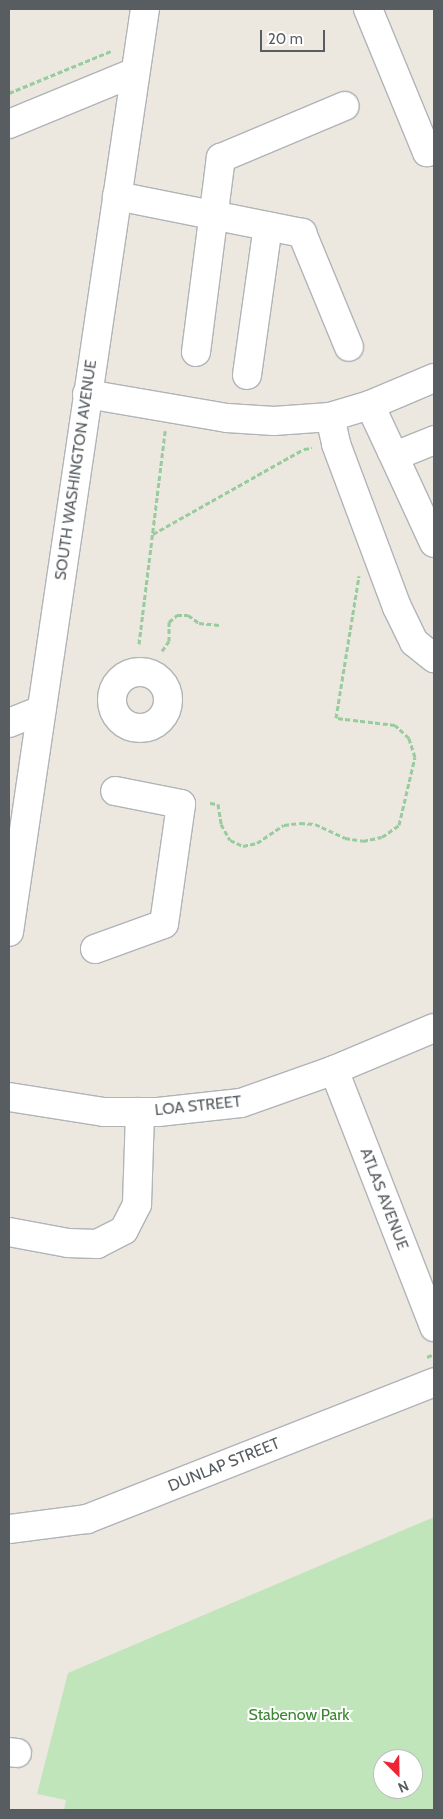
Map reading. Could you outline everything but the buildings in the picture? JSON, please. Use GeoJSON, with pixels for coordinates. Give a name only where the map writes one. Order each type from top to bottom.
{"type":"FeatureCollection","features":[{"type":"Feature","properties":{"kind":"street","name":"SOUTH WASHINGTON AVENUE"},"geometry":{"type":"LineString","coordinates":[[9,932],[145,9]]}},
{"type":"Feature","properties":{"kind":"street"},"geometry":{"type":"LineString","coordinates":[[368,9],[432,156]]}},
{"type":"Feature","properties":{"kind":"street"},"geometry":{"type":"LineString","coordinates":[[9,124],[135,72]]}},
{"type":"Feature","properties":{"kind":"street"},"geometry":{"type":"LineString","coordinates":[[196,352],[221,158],[345,106]]}},
{"type":"Feature","properties":{"kind":"street"},"geometry":{"type":"LineString","coordinates":[[117,196],[302,233],[348,347]]}},
{"type":"Feature","properties":{"kind":"street"},"geometry":{"type":"LineString","coordinates":[[247,375],[268,226]]}},
{"type":"Feature","properties":{"kind":"street"},"geometry":{"type":"LineString","coordinates":[[87,394],[167,409],[236,419],[274,421],[330,417],[370,405],[434,378]]}},
{"type":"Feature","properties":{"kind":"street"},"geometry":{"type":"LineString","coordinates":[[370,405],[434,543]]}},
{"type":"Feature","properties":{"kind":"street"},"geometry":{"type":"LineString","coordinates":[[330,417],[336,444],[377,553],[414,642],[434,658]]}},
{"type":"Feature","properties":{"kind":"street"},"geometry":{"type":"LineString","coordinates":[[392,452],[400,454],[434,440]]}},
{"type":"Feature","properties":{"kind":"street"},"geometry":{"type":"LineString","coordinates":[[9,723],[41,710]]}},
{"type":"Feature","properties":{"kind":"street"},"geometry":{"type":"LineString","coordinates":[[95,949],[164,924],[181,804],[115,791]]}},
{"type":"Feature","properties":{"kind":"street","name":"LOA STREET"},"geometry":{"type":"LineString","coordinates":[[9,1097],[104,1112],[140,1112],[241,1103],[334,1070],[434,1028]]}},
{"type":"Feature","properties":{"kind":"street","name":"ATLAS AVENUE"},"geometry":{"type":"LineString","coordinates":[[334,1070],[434,1327]]}},
{"type":"Feature","properties":{"kind":"street"},"geometry":{"type":"LineString","coordinates":[[9,1232],[68,1243],[97,1244],[124,1230],[137,1204],[140,1112]]}},
{"type":"Feature","properties":{"kind":"street","name":"DUNLAP STREET"},"geometry":{"type":"LineString","coordinates":[[9,1528],[87,1518],[434,1382]]}},
{"type":"Feature","properties":{"kind":"path"},"geometry":{"type":"LineString","coordinates":[[9,93],[111,50]]}},
{"type":"Feature","properties":{"kind":"path"},"geometry":{"type":"LineString","coordinates":[[139,644],[167,409]]}},
{"type":"Feature","properties":{"kind":"path"},"geometry":{"type":"LineString","coordinates":[[152,534],[304,449],[336,444]]}},
{"type":"Feature","properties":{"kind":"path"},"geometry":{"type":"LineString","coordinates":[[210,803],[218,804],[221,824],[230,840],[243,846],[257,843],[284,825],[315,824],[345,838],[363,841],[382,836],[399,824],[415,757],[409,738],[395,725],[336,718],[362,559],[377,553]]}},
{"type":"Feature","properties":{"kind":"path"},"geometry":{"type":"LineString","coordinates":[[162,651],[169,641],[169,622],[177,615],[188,615],[200,623],[219,625]]}},
{"type":"Feature","properties":{"kind":"green space","name":"Stabenow Park"},"geometry":{"type":"Polygon","coordinates":[[[434,1517],[434,1810],[64,1810],[66,1800],[37,1794],[68,1673],[434,1517]]]}}]}
